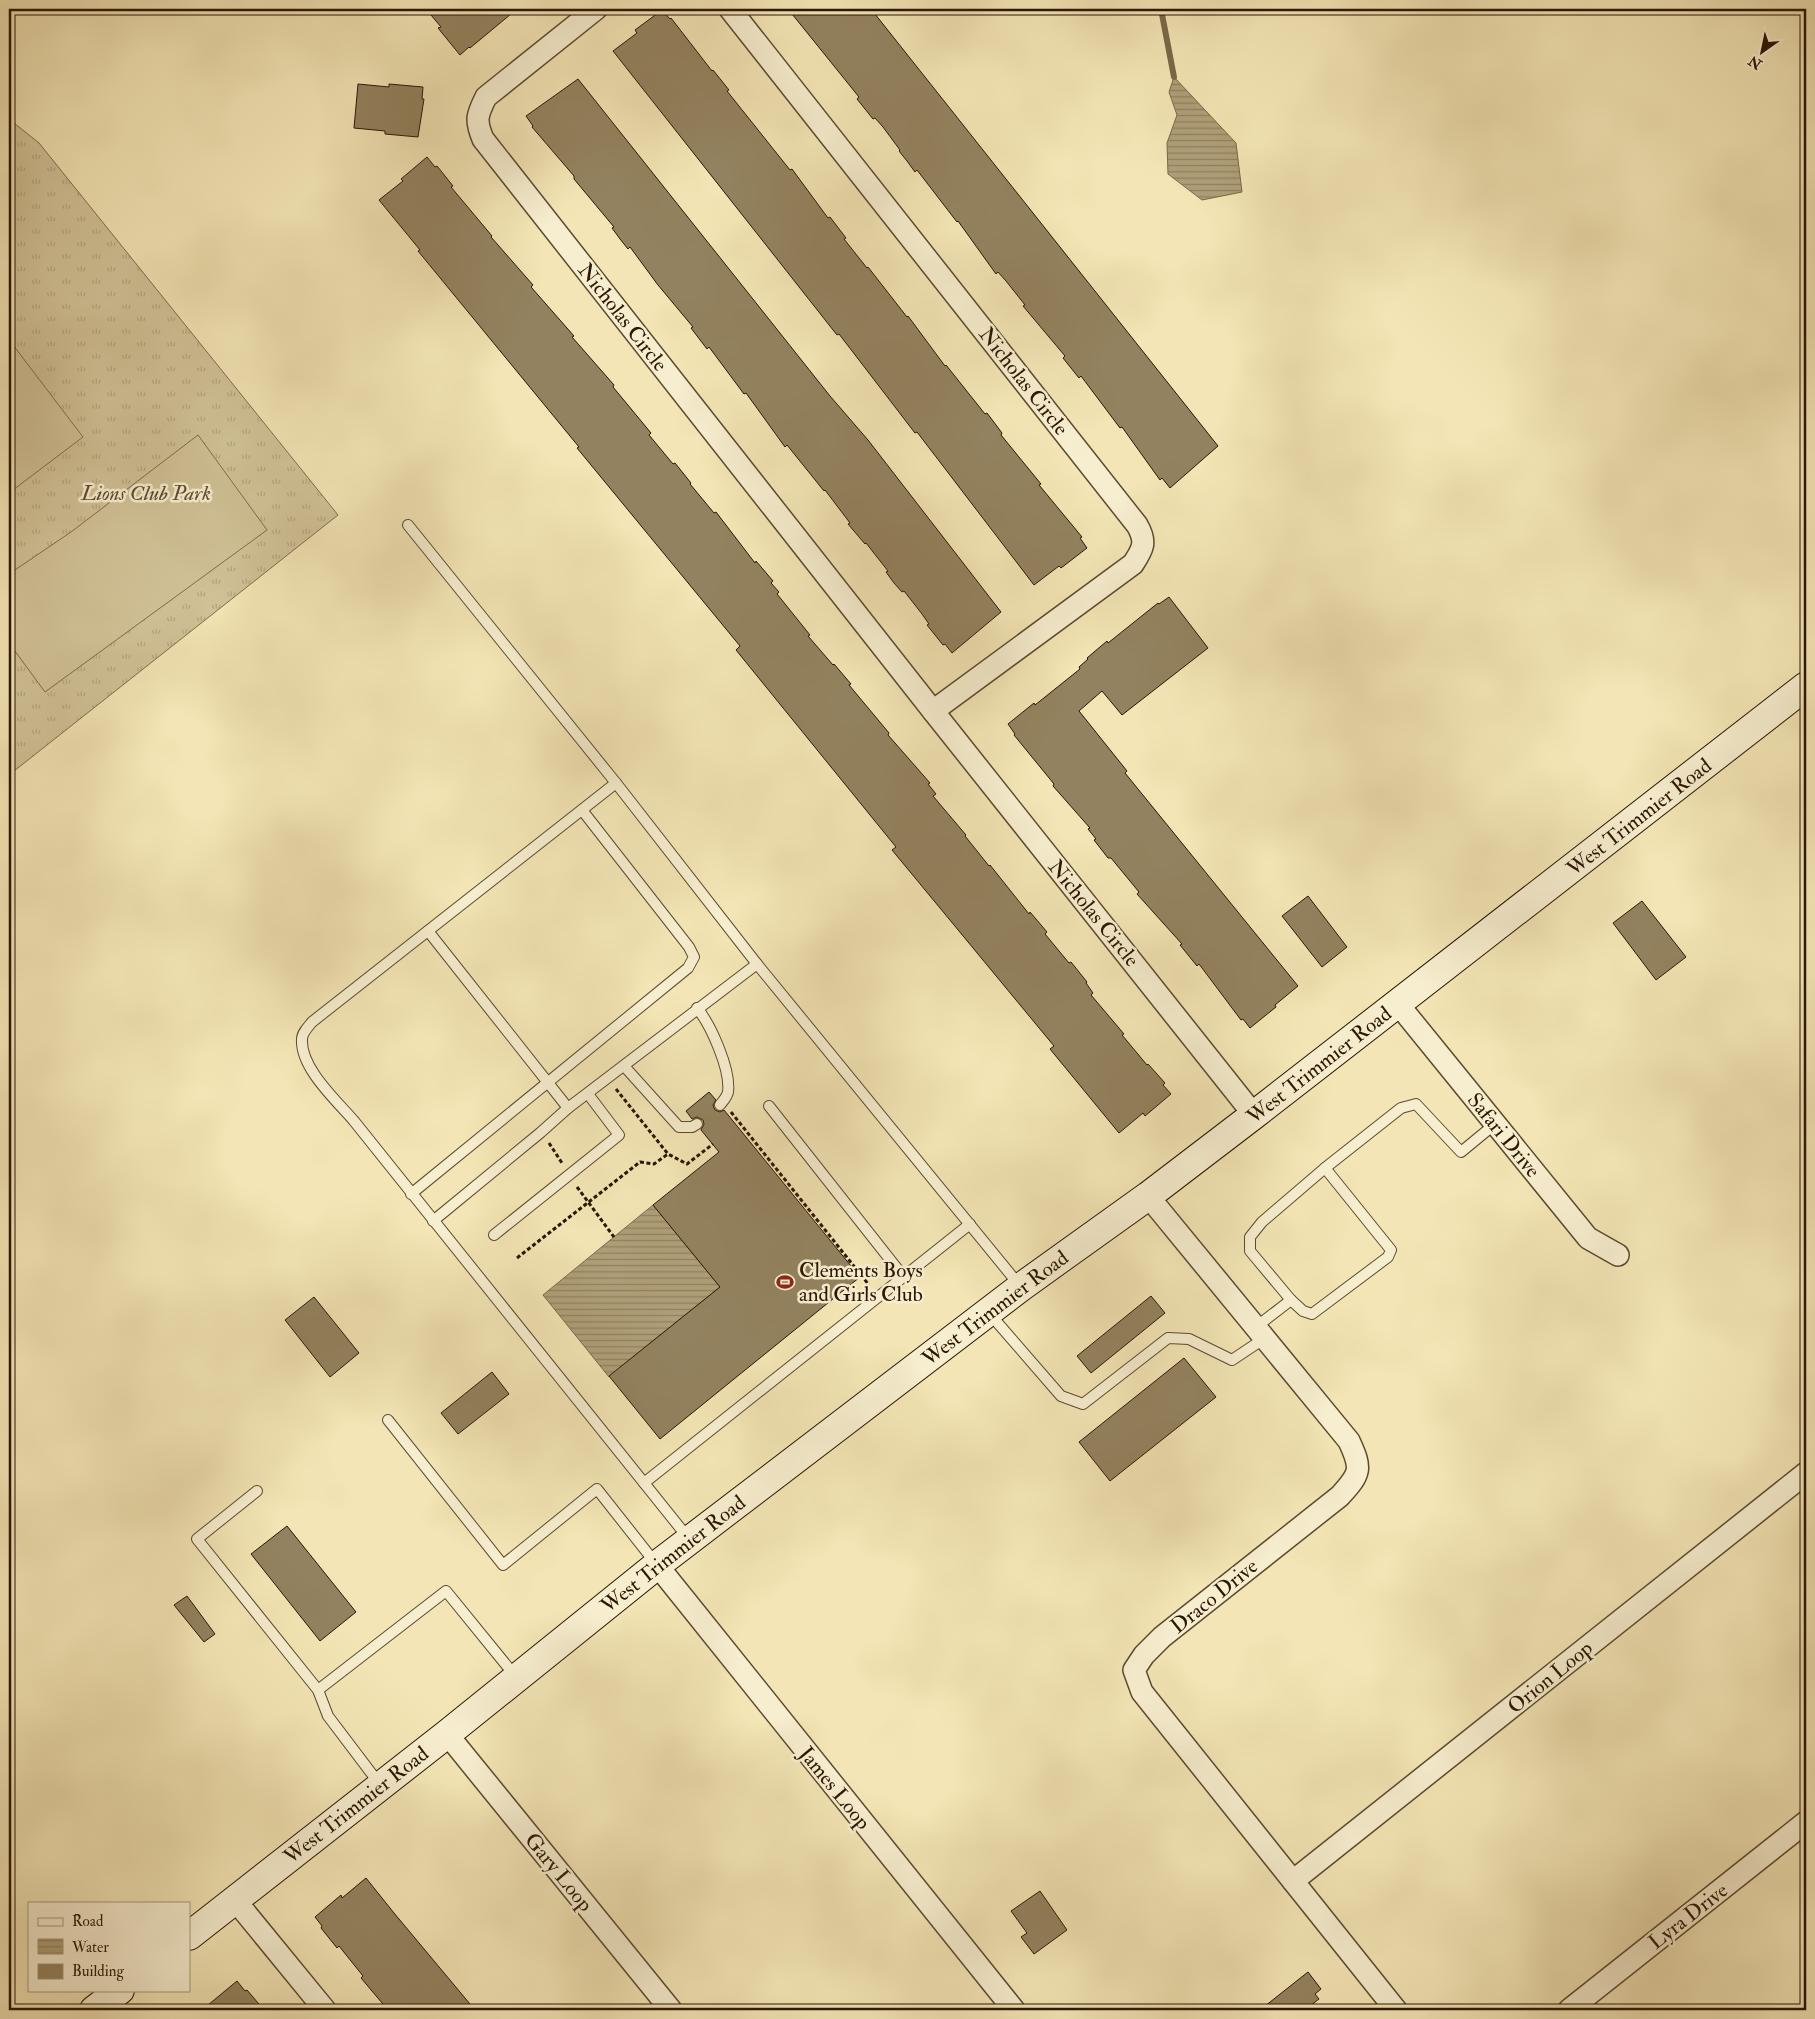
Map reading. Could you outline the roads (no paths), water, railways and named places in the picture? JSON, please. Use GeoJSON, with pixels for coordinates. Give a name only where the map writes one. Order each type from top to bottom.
{"type":"FeatureCollection","features":[{"type":"Feature","properties":{"kind":"main road","name":"West Trimmier Road"},"geometry":{"type":"LineString","coordinates":[[190,1935],[447,1734],[657,1565],[1021,1287],[1148,1196],[1254,1115],[1806,686]]}},
{"type":"Feature","properties":{"kind":"main road"},"geometry":{"type":"LineString","coordinates":[[94,2010],[117,1992]]}},
{"type":"Feature","properties":{"kind":"street","name":"Nicholas Circle"},"geometry":{"type":"LineString","coordinates":[[596,9],[486,98],[478,113],[477,125],[483,139],[933,712],[1254,1115]]}},
{"type":"Feature","properties":{"kind":"street","name":"Nicholas Circle"},"geometry":{"type":"LineString","coordinates":[[730,9],[1143,535],[1142,550],[1133,564],[933,712]]}},
{"type":"Feature","properties":{"kind":"street","name":"Safari Drive"},"geometry":{"type":"LineString","coordinates":[[1398,1004],[1588,1238],[1618,1255]]}},
{"type":"Feature","properties":{"kind":"street","name":"Draco Drive"},"geometry":{"type":"LineString","coordinates":[[1148,1196],[1349,1441],[1359,1463],[1354,1480],[1340,1496],[1162,1637],[1144,1655],[1134,1670],[1142,1692],[1396,2010]]}},
{"type":"Feature","properties":{"kind":"street","name":"Orion Loop"},"geometry":{"type":"LineString","coordinates":[[1293,1881],[1806,1473]]}},
{"type":"Feature","properties":{"kind":"street","name":"James Loop"},"geometry":{"type":"LineString","coordinates":[[657,1565],[1014,2010]]}},
{"type":"Feature","properties":{"kind":"street","name":"Gary Loop"},"geometry":{"type":"LineString","coordinates":[[447,1734],[671,2010]]}},
{"type":"Feature","properties":{"kind":"street","name":"Lyra Drive"},"geometry":{"type":"LineString","coordinates":[[1569,2010],[1806,1822]]}},
{"type":"Feature","properties":{"kind":"street"},"geometry":{"type":"LineString","coordinates":[[235,1900],[325,2010]]}},
{"type":"Feature","properties":{"kind":"lane"},"geometry":{"type":"LineString","coordinates":[[408,525],[616,783],[757,964],[1021,1287]]}},
{"type":"Feature","properties":{"kind":"lane"},"geometry":{"type":"LineString","coordinates":[[616,783],[312,1022],[302,1037],[303,1052],[311,1070],[690,1540]]}},
{"type":"Feature","properties":{"kind":"lane"},"geometry":{"type":"LineString","coordinates":[[411,1194],[688,968],[694,958],[689,947],[582,810]]}},
{"type":"Feature","properties":{"kind":"lane"},"geometry":{"type":"LineString","coordinates":[[428,931],[568,1108]]}},
{"type":"Feature","properties":{"kind":"lane"},"geometry":{"type":"LineString","coordinates":[[433,1221],[568,1108],[757,964]]}},
{"type":"Feature","properties":{"kind":"lane"},"geometry":{"type":"LineString","coordinates":[[698,1008],[706,1018],[720,1048],[728,1091],[722,1103]]}},
{"type":"Feature","properties":{"kind":"lane"},"geometry":{"type":"LineString","coordinates":[[624,1066],[679,1127],[692,1127],[697,1124]]}},
{"type":"Feature","properties":{"kind":"lane"},"geometry":{"type":"LineString","coordinates":[[494,1235],[619,1135],[588,1094]]}},
{"type":"Feature","properties":{"kind":"lane"},"geometry":{"type":"LineString","coordinates":[[1325,1168],[1390,1250],[1388,1257],[1312,1314],[1303,1311],[1291,1300],[1250,1251],[1250,1237],[1262,1222],[1325,1168],[1401,1108],[1416,1104],[1461,1152],[1495,1124]]}},
{"type":"Feature","properties":{"kind":"lane"},"geometry":{"type":"LineString","coordinates":[[769,1106],[904,1276]]}},
{"type":"Feature","properties":{"kind":"lane"},"geometry":{"type":"LineString","coordinates":[[644,1483],[970,1224]]}},
{"type":"Feature","properties":{"kind":"lane"},"geometry":{"type":"LineString","coordinates":[[988,1312],[1061,1396],[1083,1404],[1168,1338],[1189,1339],[1232,1360],[1291,1300]]}},
{"type":"Feature","properties":{"kind":"lane"},"geometry":{"type":"LineString","coordinates":[[388,1420],[503,1564],[597,1489],[657,1565]]}},
{"type":"Feature","properties":{"kind":"lane"},"geometry":{"type":"LineString","coordinates":[[257,1491],[197,1539],[318,1690],[328,1716],[381,1786]]}},
{"type":"Feature","properties":{"kind":"lane"},"geometry":{"type":"LineString","coordinates":[[318,1690],[446,1591],[516,1678]]}},
{"type":"Feature","properties":{"kind":"water"},"geometry":{"type":"Polygon","coordinates":[[[1174,77],[1236,143],[1242,192],[1202,200],[1168,174],[1167,143],[1177,115],[1169,92],[1174,77]]]}},
{"type":"Feature","properties":{"kind":"water"},"geometry":{"type":"Polygon","coordinates":[[[653,1205],[720,1287],[609,1377],[543,1295],[653,1205]]]}},
{"type":"Feature","properties":{"kind":"waterway"},"geometry":{"type":"LineString","coordinates":[[1161,9],[1174,77]]}},
{"type":"Feature","properties":{"kind":"place","name":"Clements Boys and Girls Club"},"geometry":{"type":"Point","coordinates":[785,1282]}},
{"type":"Feature","properties":{"kind":"park label","name":"Lions Club Park"},"geometry":{"type":"Point","coordinates":[146,493]}}]}
